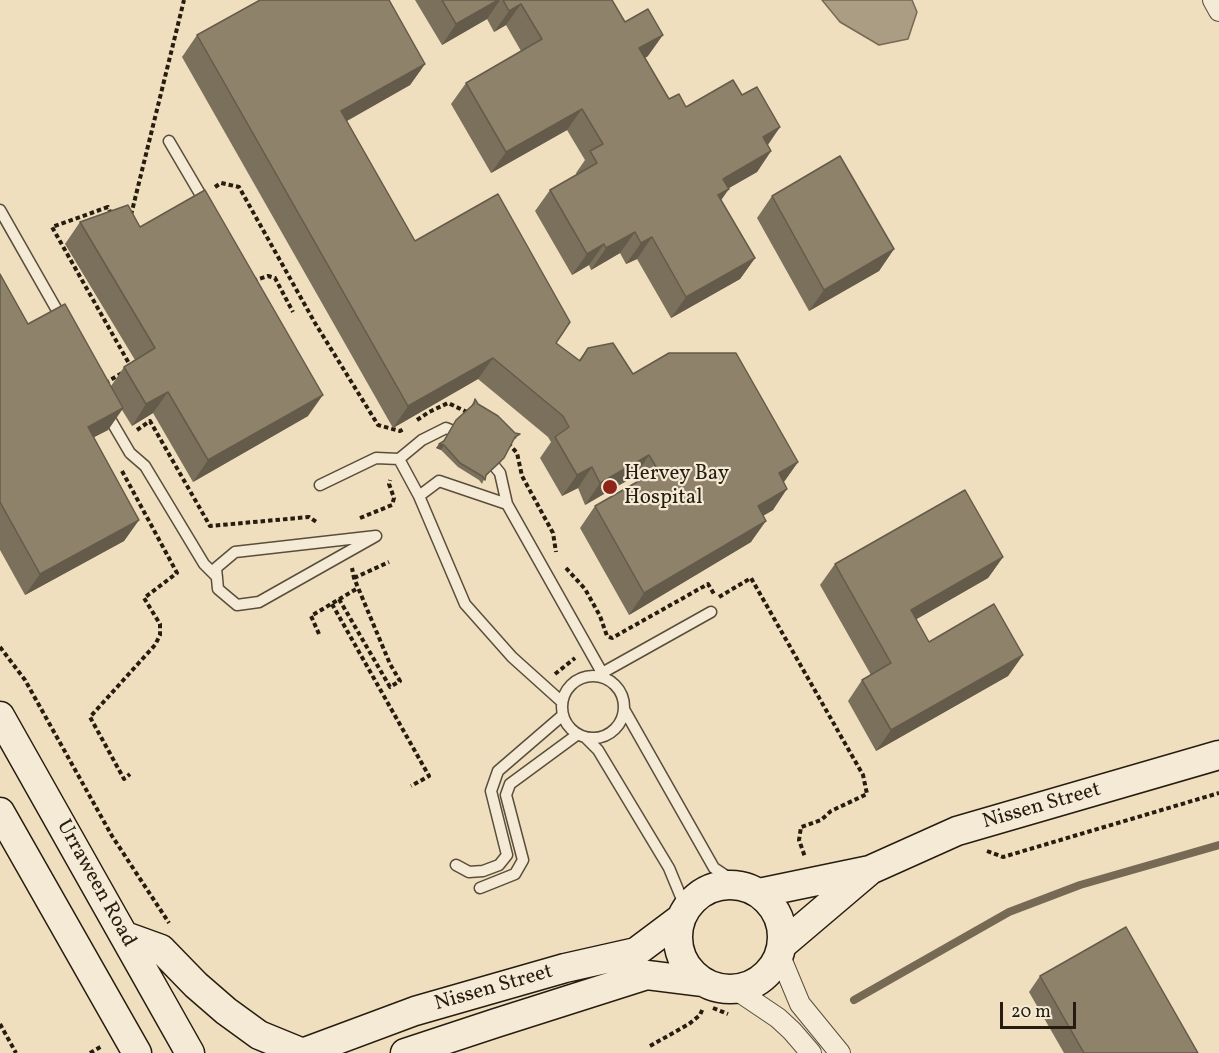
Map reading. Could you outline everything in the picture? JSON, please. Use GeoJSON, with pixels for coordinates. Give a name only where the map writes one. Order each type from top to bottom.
{"type":"FeatureCollection","features":[{"type":"Feature","properties":{"kind":"street"},"geometry":{"type":"LineString","coordinates":[[1213,0],[1219,11]]}},
{"type":"Feature","properties":{"kind":"street","name":"Urraween Road"},"geometry":{"type":"LineString","coordinates":[[0,716],[190,1053]]}},
{"type":"Feature","properties":{"kind":"street","name":"Nissen Street"},"geometry":{"type":"LineString","coordinates":[[750,890],[870,870],[957,831],[1219,755]]}},
{"type":"Feature","properties":{"kind":"street"},"geometry":{"type":"LineString","coordinates":[[0,812],[137,1053]]}},
{"type":"Feature","properties":{"kind":"street","name":"Nissen Street"},"geometry":{"type":"LineString","coordinates":[[781,951],[870,870]]}},
{"type":"Feature","properties":{"kind":"street"},"geometry":{"type":"LineString","coordinates":[[812,1053],[778,1018],[734,1003],[718,988],[704,993],[680,955],[677,937],[683,914],[690,903],[704,891],[722,885],[750,890],[770,903],[782,930],[781,951],[800,1004],[840,1053]]}},
{"type":"Feature","properties":{"kind":"street","name":"Nissen Street"},"geometry":{"type":"LineString","coordinates":[[302,1053],[415,1011],[565,968],[636,952],[683,914]]}},
{"type":"Feature","properties":{"kind":"street"},"geometry":{"type":"LineString","coordinates":[[125,936],[161,950],[203,992],[259,1035],[302,1053]]}},
{"type":"Feature","properties":{"kind":"street"},"geometry":{"type":"LineString","coordinates":[[734,1003],[749,986],[771,970],[781,951]]}},
{"type":"Feature","properties":{"kind":"street","name":"Nissen Street"},"geometry":{"type":"LineString","coordinates":[[405,1053],[646,975],[704,993]]}},
{"type":"Feature","properties":{"kind":"lane"},"geometry":{"type":"LineString","coordinates":[[169,141],[212,214]]}},
{"type":"Feature","properties":{"kind":"lane"},"geometry":{"type":"LineString","coordinates":[[0,210],[65,324]]}},
{"type":"Feature","properties":{"kind":"lane"},"geometry":{"type":"LineString","coordinates":[[102,406],[130,453],[145,466],[204,564],[217,577],[218,589],[237,605],[260,602],[376,536],[235,552],[216,568],[217,577]]}},
{"type":"Feature","properties":{"kind":"lane"},"geometry":{"type":"LineString","coordinates":[[320,485],[376,458],[399,459],[422,440],[446,428],[474,442],[500,473],[507,504],[604,675],[620,691],[625,711],[714,868],[750,890]]}},
{"type":"Feature","properties":{"kind":"lane"},"geometry":{"type":"LineString","coordinates":[[399,459],[419,496],[465,604],[512,657],[562,702]]}},
{"type":"Feature","properties":{"kind":"lane"},"geometry":{"type":"LineString","coordinates":[[419,496],[439,481],[507,504]]}},
{"type":"Feature","properties":{"kind":"lane"},"geometry":{"type":"LineString","coordinates":[[683,914],[669,868],[598,750],[571,729],[563,715],[562,702],[570,686],[578,680],[604,675],[711,612]]}},
{"type":"Feature","properties":{"kind":"lane"},"geometry":{"type":"LineString","coordinates":[[480,888],[515,874],[523,860],[506,795],[510,784],[581,736],[596,738],[606,736],[615,730],[625,711]]}},
{"type":"Feature","properties":{"kind":"lane"},"geometry":{"type":"LineString","coordinates":[[456,865],[469,872],[483,871],[499,865],[507,855],[491,791],[498,771],[563,715]]}},
{"type":"Feature","properties":{"kind":"path"},"geometry":{"type":"LineString","coordinates":[[129,222],[184,0]]}},
{"type":"Feature","properties":{"kind":"path"},"geometry":{"type":"LineString","coordinates":[[208,191],[221,183],[239,187],[315,323],[378,425],[400,432],[448,402],[471,414]]}},
{"type":"Feature","properties":{"kind":"path"},"geometry":{"type":"LineString","coordinates":[[110,392],[104,383],[132,367],[52,227],[108,207],[113,220]]}},
{"type":"Feature","properties":{"kind":"path"},"geometry":{"type":"LineString","coordinates":[[252,281],[268,276],[274,278],[293,312]]}},
{"type":"Feature","properties":{"kind":"path"},"geometry":{"type":"LineString","coordinates":[[118,432],[130,425],[134,432],[150,421],[210,526],[309,517],[323,526]]}},
{"type":"Feature","properties":{"kind":"path"},"geometry":{"type":"LineString","coordinates":[[390,429],[390,437]]}},
{"type":"Feature","properties":{"kind":"path"},"geometry":{"type":"LineString","coordinates":[[502,435],[517,453],[522,476],[553,533],[557,559]]}},
{"type":"Feature","properties":{"kind":"path"},"geometry":{"type":"LineString","coordinates":[[122,471],[177,573],[144,598],[160,624],[160,635],[155,645],[90,717],[124,779],[130,774]]}},
{"type":"Feature","properties":{"kind":"path"},"geometry":{"type":"LineString","coordinates":[[352,521],[393,505],[394,498],[389,484],[392,474]]}},
{"type":"Feature","properties":{"kind":"path"},"geometry":{"type":"LineString","coordinates":[[354,578],[389,562]]}},
{"type":"Feature","properties":{"kind":"path"},"geometry":{"type":"LineString","coordinates":[[339,599],[390,687],[400,681],[358,588],[351,564]]}},
{"type":"Feature","properties":{"kind":"path"},"geometry":{"type":"LineString","coordinates":[[564,567],[585,590],[600,616],[607,636],[612,638],[708,584],[717,598],[751,578],[863,775],[867,794],[831,811],[821,820],[801,827],[799,840],[806,857]]}},
{"type":"Feature","properties":{"kind":"path"},"geometry":{"type":"LineString","coordinates":[[319,634],[311,616],[358,588]]}},
{"type":"Feature","properties":{"kind":"path"},"geometry":{"type":"LineString","coordinates":[[332,604],[429,776],[411,786]]}},
{"type":"Feature","properties":{"kind":"path"},"geometry":{"type":"LineString","coordinates":[[0,647],[25,680],[112,836],[173,930]]}},
{"type":"Feature","properties":{"kind":"path"},"geometry":{"type":"LineString","coordinates":[[551,677],[578,655]]}},
{"type":"Feature","properties":{"kind":"path"},"geometry":{"type":"LineString","coordinates":[[981,849],[1003,857],[1219,793]]}},
{"type":"Feature","properties":{"kind":"path"},"geometry":{"type":"LineString","coordinates":[[650,1046],[689,1024],[700,1015],[704,993],[734,1003]]}},
{"type":"Feature","properties":{"kind":"path"},"geometry":{"type":"LineString","coordinates":[[0,1024],[16,1053]]}},
{"type":"Feature","properties":{"kind":"path"},"geometry":{"type":"LineString","coordinates":[[90,1053],[103,1046]]}},
{"type":"Feature","properties":{"kind":"shaded area"},"geometry":{"type":"Polygon","coordinates":[[[822,0],[912,0],[917,12],[908,39],[879,45],[840,22],[822,0]]]}},
{"type":"Feature","properties":{"kind":"building"},"geometry":{"type":"Polygon","coordinates":[[[260,0],[389,0],[425,64],[341,111],[415,241],[498,194],[570,322],[556,343],[580,361],[588,348],[613,343],[633,374],[669,353],[736,353],[798,462],[779,473],[787,489],[758,506],[766,521],[644,593],[595,506],[658,470],[649,455],[600,483],[592,467],[577,475],[555,437],[569,427],[563,416],[493,358],[408,406],[197,35],[260,0]]]}},
{"type":"Feature","properties":{"kind":"building"},"geometry":{"type":"Polygon","coordinates":[[[442,0],[498,0],[456,24],[442,0]]]}},
{"type":"Feature","properties":{"kind":"building"},"geometry":{"type":"Polygon","coordinates":[[[503,0],[612,0],[625,22],[648,9],[663,35],[639,48],[669,99],[679,94],[686,107],[733,80],[742,95],[757,87],[780,127],[763,137],[771,151],[723,179],[729,189],[718,195],[755,258],[686,297],[652,237],[641,243],[635,232],[606,248],[604,244],[587,254],[550,190],[597,163],[590,151],[603,144],[582,109],[506,152],[466,83],[542,39],[521,4],[509,11],[503,0]]]}},
{"type":"Feature","properties":{"kind":"building"},"geometry":{"type":"Polygon","coordinates":[[[840,156],[894,249],[824,290],[772,196],[840,156]]]}},
{"type":"Feature","properties":{"kind":"building"},"geometry":{"type":"Polygon","coordinates":[[[205,190],[323,395],[208,460],[168,392],[146,404],[124,367],[155,348],[80,222],[128,205],[140,227],[205,190]]]}},
{"type":"Feature","properties":{"kind":"building"},"geometry":{"type":"Polygon","coordinates":[[[0,274],[28,324],[65,304],[123,408],[88,427],[139,520],[40,574],[0,502],[0,274]]]}},
{"type":"Feature","properties":{"kind":"building"},"geometry":{"type":"Polygon","coordinates":[[[475,399],[478,404],[498,416],[515,433],[520,434],[515,437],[504,458],[486,475],[485,480],[460,463],[444,445],[439,444],[444,441],[456,420],[474,404],[475,399]]]}},
{"type":"Feature","properties":{"kind":"building"},"geometry":{"type":"Polygon","coordinates":[[[965,490],[1003,557],[911,610],[929,642],[994,604],[1023,655],[891,730],[862,680],[891,663],[835,564],[965,490]]]}},
{"type":"Feature","properties":{"kind":"building"},"geometry":{"type":"Polygon","coordinates":[[[1126,927],[1198,1053],[1084,1053],[1040,976],[1126,927]]]}},
{"type":"Feature","properties":{"kind":"waterway"},"geometry":{"type":"LineString","coordinates":[[854,1000],[1009,912],[1080,885],[1219,845]]}},
{"type":"Feature","properties":{"kind":"place","name":"Hervey Bay Hospital"},"geometry":{"type":"Point","coordinates":[610,487]}}]}
